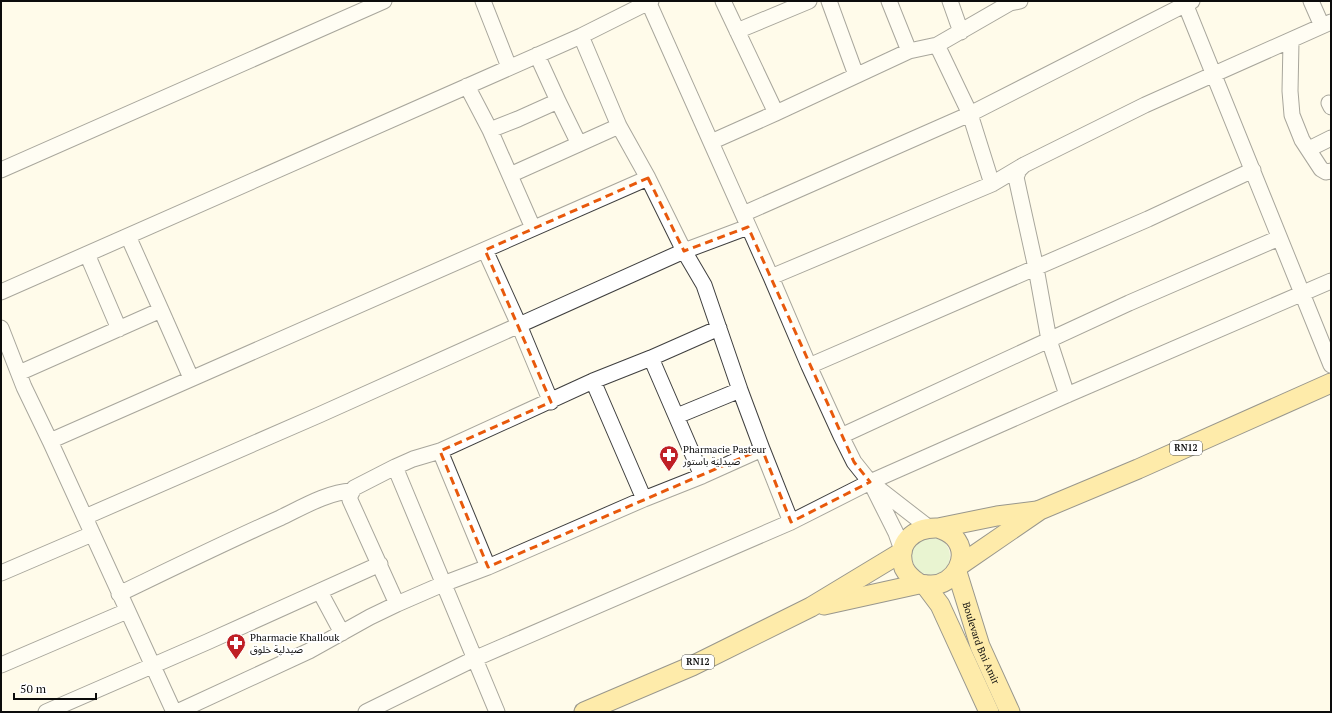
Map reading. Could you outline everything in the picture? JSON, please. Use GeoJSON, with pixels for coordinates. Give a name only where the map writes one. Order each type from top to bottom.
{"type":"FeatureCollection","features":[{"type":"Feature","properties":{"kind":"main road","name":"RN12"},"geometry":{"type":"LineString","coordinates":[[811,608],[922,585],[938,586],[946,583],[958,569],[1040,510],[1145,466],[1331,383]]}},
{"type":"Feature","properties":{"kind":"main road","name":"RN12"},"geometry":{"type":"LineString","coordinates":[[584,712],[692,666],[811,608],[902,551],[906,542],[912,535],[920,530],[1040,510]]}},
{"type":"Feature","properties":{"kind":"main road"},"geometry":{"type":"LineString","coordinates":[[933,528],[947,531],[959,546],[961,556],[958,569]]}},
{"type":"Feature","properties":{"kind":"main road"},"geometry":{"type":"LineString","coordinates":[[902,551],[902,562],[905,571],[911,578],[922,585]]}},
{"type":"Feature","properties":{"kind":"main road","name":"Boulevard Bni Amir"},"geometry":{"type":"LineString","coordinates":[[958,569],[980,646],[1010,712]]}},
{"type":"Feature","properties":{"kind":"main road","name":"Boulevard Bni Amir"},"geometry":{"type":"LineString","coordinates":[[922,585],[940,605],[989,712]]}},
{"type":"Feature","properties":{"kind":"street"},"geometry":{"type":"LineString","coordinates":[[1,170],[384,1]]}},
{"type":"Feature","properties":{"kind":"street"},"geometry":{"type":"LineString","coordinates":[[483,1],[509,67]]}},
{"type":"Feature","properties":{"kind":"street"},"geometry":{"type":"LineString","coordinates":[[1,292],[581,36],[649,1],[841,436],[854,462],[870,482],[896,533],[902,551]]}},
{"type":"Feature","properties":{"kind":"street"},"geometry":{"type":"LineString","coordinates":[[723,1],[776,113]]}},
{"type":"Feature","properties":{"kind":"street"},"geometry":{"type":"LineString","coordinates":[[737,31],[809,1]]}},
{"type":"Feature","properties":{"kind":"street"},"geometry":{"type":"LineString","coordinates":[[829,1],[856,75]]}},
{"type":"Feature","properties":{"kind":"street"},"geometry":{"type":"LineString","coordinates":[[889,1],[909,51]]}},
{"type":"Feature","properties":{"kind":"street"},"geometry":{"type":"LineString","coordinates":[[950,1],[961,32]]}},
{"type":"Feature","properties":{"kind":"street"},"geometry":{"type":"LineString","coordinates":[[771,277],[992,184],[1024,165],[1138,108],[1291,42],[1327,24],[1311,1]]}},
{"type":"Feature","properties":{"kind":"street"},"geometry":{"type":"LineString","coordinates":[[711,142],[909,51],[937,45],[1012,2]]}},
{"type":"Feature","properties":{"kind":"street"},"geometry":{"type":"LineString","coordinates":[[85,517],[319,415],[684,251],[745,220],[970,114],[1187,2],[1279,238],[1331,365]]}},
{"type":"Feature","properties":{"kind":"street"},"geometry":{"type":"LineString","coordinates":[[581,36],[619,126],[648,178],[684,251],[704,285],[740,390],[791,522]]}},
{"type":"Feature","properties":{"kind":"street"},"geometry":{"type":"LineString","coordinates":[[1291,42],[1290,91],[1292,115],[1302,140],[1324,171],[1331,171]]}},
{"type":"Feature","properties":{"kind":"street"},"geometry":{"type":"LineString","coordinates":[[937,45],[970,114],[992,184]]}},
{"type":"Feature","properties":{"kind":"street"},"geometry":{"type":"LineString","coordinates":[[537,55],[579,144]]}},
{"type":"Feature","properties":{"kind":"street"},"geometry":{"type":"LineString","coordinates":[[467,86],[490,130],[533,228]]}},
{"type":"Feature","properties":{"kind":"street"},"geometry":{"type":"LineString","coordinates":[[490,130],[518,119],[558,100]]}},
{"type":"Feature","properties":{"kind":"street"},"geometry":{"type":"LineString","coordinates":[[510,175],[619,126]]}},
{"type":"Feature","properties":{"kind":"street"},"geometry":{"type":"LineString","coordinates":[[1309,149],[1331,138]]}},
{"type":"Feature","properties":{"kind":"street"},"geometry":{"type":"LineString","coordinates":[[1024,165],[1019,170],[1016,177],[1036,268],[1049,340],[1067,395]]}},
{"type":"Feature","properties":{"kind":"street"},"geometry":{"type":"LineString","coordinates":[[809,366],[1148,219],[1253,170]]}},
{"type":"Feature","properties":{"kind":"street"},"geometry":{"type":"LineString","coordinates":[[50,441],[648,178]]}},
{"type":"Feature","properties":{"kind":"street"},"geometry":{"type":"LineString","coordinates":[[128,236],[191,378]]}},
{"type":"Feature","properties":{"kind":"street"},"geometry":{"type":"LineString","coordinates":[[841,436],[1129,303],[1279,238]]}},
{"type":"Feature","properties":{"kind":"street"},"geometry":{"type":"LineString","coordinates":[[485,250],[520,325],[551,402]]}},
{"type":"Feature","properties":{"kind":"street"},"geometry":{"type":"LineString","coordinates":[[87,254],[119,329]]}},
{"type":"Feature","properties":{"kind":"street"},"geometry":{"type":"LineString","coordinates":[[366,712],[474,659],[791,522],[870,482],[1331,281]]}},
{"type":"Feature","properties":{"kind":"street"},"geometry":{"type":"LineString","coordinates":[[19,373],[161,310]]}},
{"type":"Feature","properties":{"kind":"street"},"geometry":{"type":"LineString","coordinates":[[1,328],[24,387],[174,712]]}},
{"type":"Feature","properties":{"kind":"street"},"geometry":{"type":"LineString","coordinates":[[120,594],[203,553],[317,501],[336,493],[351,491],[366,481],[413,459],[440,451],[593,382],[719,328]]}},
{"type":"Feature","properties":{"kind":"street"},"geometry":{"type":"LineString","coordinates":[[651,358],[702,476]]}},
{"type":"Feature","properties":{"kind":"street"},"geometry":{"type":"LineString","coordinates":[[593,382],[644,499]]}},
{"type":"Feature","properties":{"kind":"street"},"geometry":{"type":"LineString","coordinates":[[677,416],[740,390]]}},
{"type":"Feature","properties":{"kind":"street"},"geometry":{"type":"LineString","coordinates":[[177,712],[309,651],[370,617],[397,604],[443,584],[488,567],[762,449]]}},
{"type":"Feature","properties":{"kind":"street"},"geometry":{"type":"LineString","coordinates":[[440,451],[488,567]]}},
{"type":"Feature","properties":{"kind":"street"},"geometry":{"type":"LineString","coordinates":[[395,468],[496,712]]}},
{"type":"Feature","properties":{"kind":"street"},"geometry":{"type":"LineString","coordinates":[[870,482],[933,528]]}},
{"type":"Feature","properties":{"kind":"street"},"geometry":{"type":"LineString","coordinates":[[351,491],[350,500],[397,604]]}},
{"type":"Feature","properties":{"kind":"street"},"geometry":{"type":"LineString","coordinates":[[1,573],[92,534]]}},
{"type":"Feature","properties":{"kind":"street"},"geometry":{"type":"LineString","coordinates":[[46,712],[320,592],[380,564]]}},
{"type":"Feature","properties":{"kind":"street"},"geometry":{"type":"LineString","coordinates":[[320,592],[342,633]]}},
{"type":"Feature","properties":{"kind":"street"},"geometry":{"type":"LineString","coordinates":[[1,665],[127,611]]}},
{"type":"Feature","properties":{"kind":"highlighted area"},"geometry":{"type":"Polygon","coordinates":[[[648,178],[684,251],[748,227],[854,462],[870,482],[791,522],[762,449],[488,567],[440,451],[551,402],[485,250],[648,178]]]}},
{"type":"Feature","properties":{"kind":"green space"},"geometry":{"type":"Polygon","coordinates":[[[927,537],[935,537],[945,542],[949,549],[949,563],[945,570],[935,575],[927,575],[917,570],[915,567],[912,560],[912,552],[917,542],[920,540],[927,537]]]}},
{"type":"Feature","properties":{"kind":"place","name":"Pharmacie Pasteur صيدلية باستور"},"geometry":{"type":"Point","coordinates":[669,472]}},
{"type":"Feature","properties":{"kind":"place","name":"Pharmacie Khallouk صيدلية خلوق"},"geometry":{"type":"Point","coordinates":[236,660]}}]}
